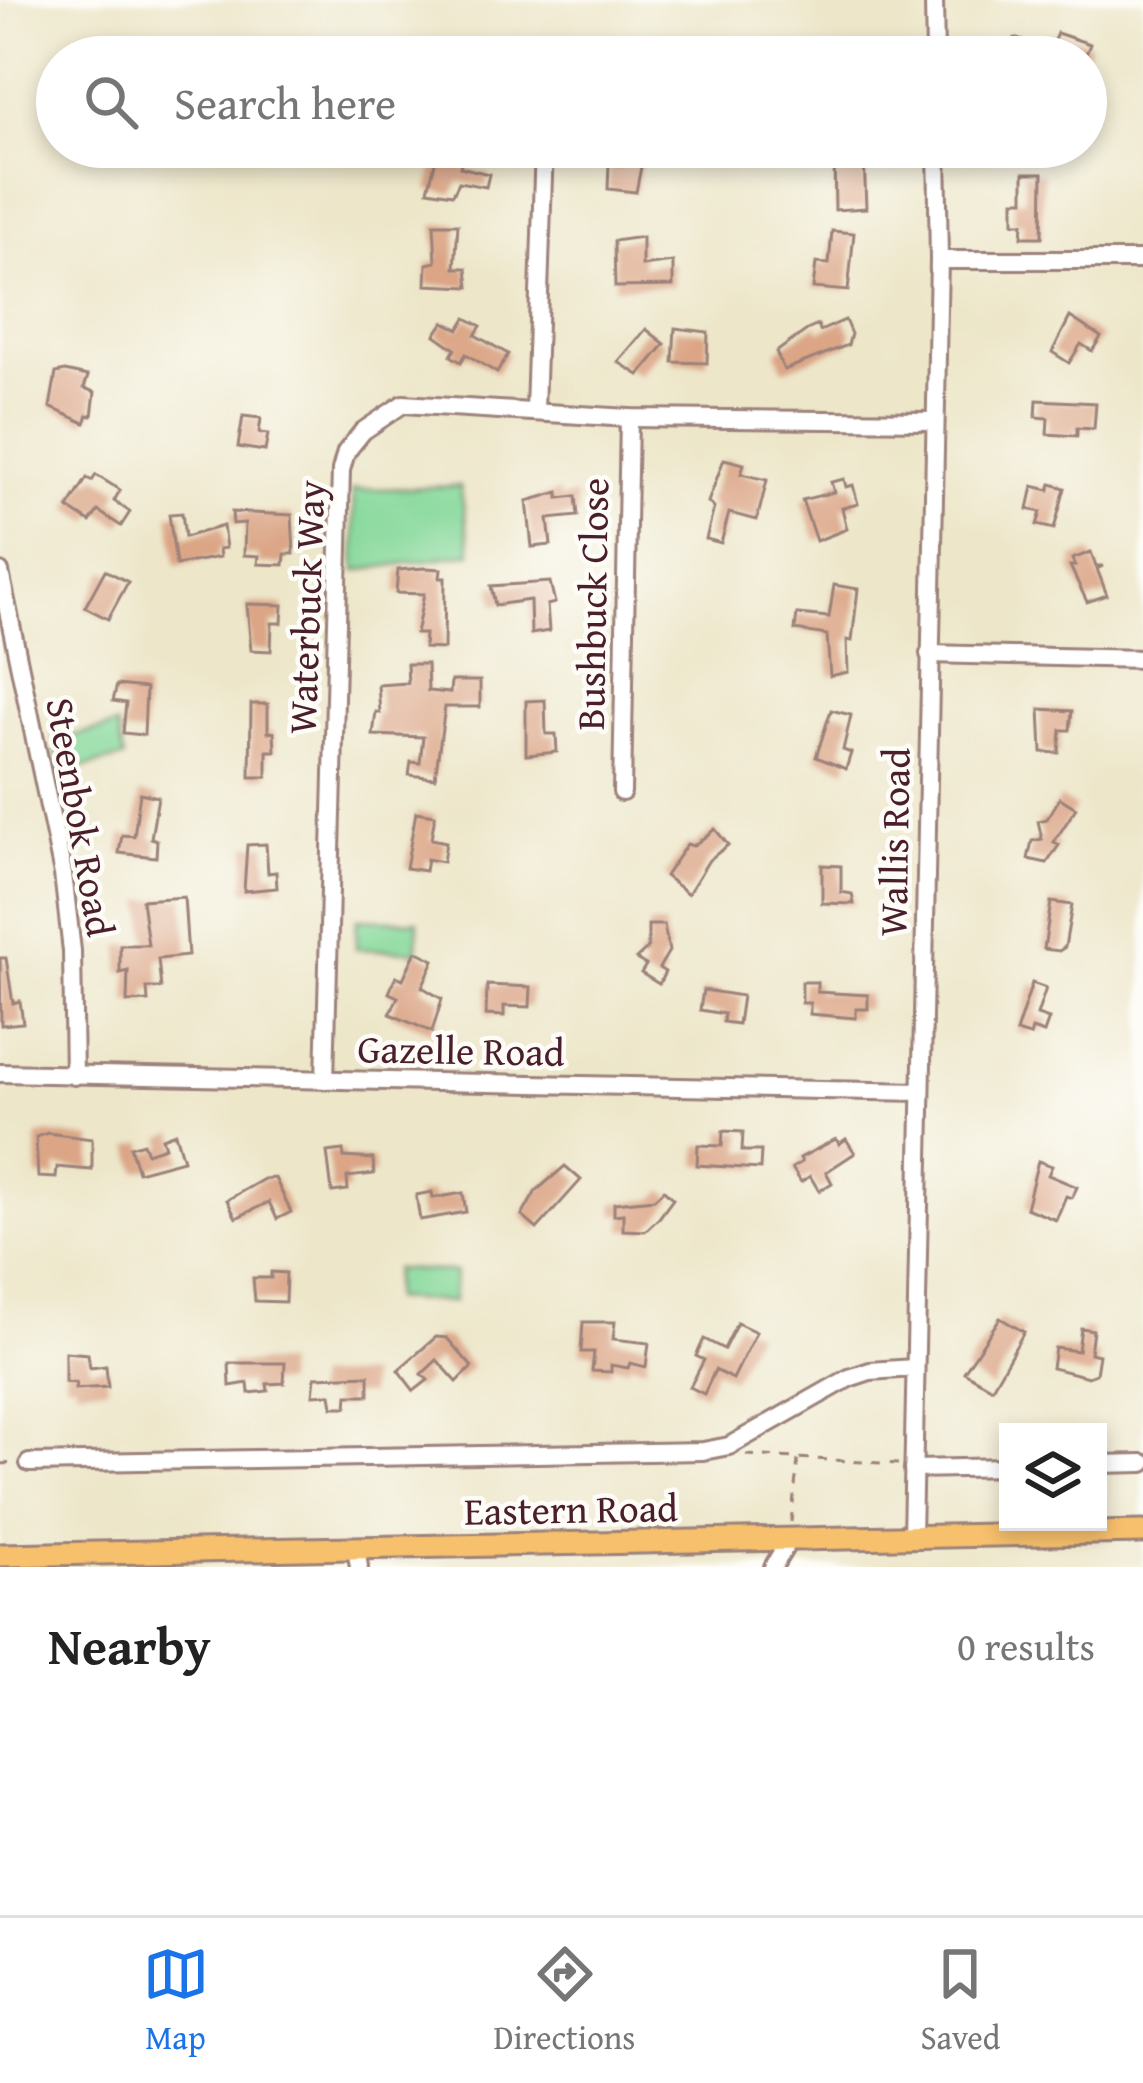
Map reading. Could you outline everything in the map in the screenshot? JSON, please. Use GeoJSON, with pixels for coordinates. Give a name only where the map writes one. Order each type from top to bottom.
{"type":"FeatureCollection","features":[{"type":"Feature","properties":{"kind":"main road","name":"Eastern Road"},"geometry":{"type":"LineString","coordinates":[[0,1555],[357,1557],[1143,1532]]}},
{"type":"Feature","properties":{"kind":"street"},"geometry":{"type":"LineString","coordinates":[[934,0],[934,36]]}},
{"type":"Feature","properties":{"kind":"street"},"geometry":{"type":"LineString","coordinates":[[535,410],[543,168]]}},
{"type":"Feature","properties":{"kind":"street","name":"Wallis Road"},"geometry":{"type":"LineString","coordinates":[[912,1538],[937,168]]}},
{"type":"Feature","properties":{"kind":"street"},"geometry":{"type":"LineString","coordinates":[[939,260],[1143,260]]}},
{"type":"Feature","properties":{"kind":"street","name":"Waterbuck Way"},"geometry":{"type":"LineString","coordinates":[[326,1081],[341,470],[346,452],[382,414],[404,404],[629,418],[931,421]]}},
{"type":"Feature","properties":{"kind":"street","name":"Bushbuck Close"},"geometry":{"type":"LineString","coordinates":[[622,792],[629,418]]}},
{"type":"Feature","properties":{"kind":"street","name":"Steenbok Road"},"geometry":{"type":"LineString","coordinates":[[0,572],[63,874],[72,951],[74,1076]]}},
{"type":"Feature","properties":{"kind":"street"},"geometry":{"type":"LineString","coordinates":[[929,654],[1143,659]]}},
{"type":"Feature","properties":{"kind":"street","name":"Gazelle Road"},"geometry":{"type":"LineString","coordinates":[[0,1073],[921,1091]]}},
{"type":"Feature","properties":{"kind":"street"},"geometry":{"type":"LineString","coordinates":[[29,1463],[682,1453],[729,1446],[849,1378],[869,1371],[914,1368]]}},
{"type":"Feature","properties":{"kind":"street"},"geometry":{"type":"LineString","coordinates":[[1107,1464],[1143,1463]]}},
{"type":"Feature","properties":{"kind":"street"},"geometry":{"type":"LineString","coordinates":[[913,1469],[999,1467]]}},
{"type":"Feature","properties":{"kind":"street"},"geometry":{"type":"LineString","coordinates":[[773,1567],[788,1542]]}},
{"type":"Feature","properties":{"kind":"path"},"geometry":{"type":"LineString","coordinates":[[729,1446],[741,1455],[798,1456],[913,1469]]}},
{"type":"Feature","properties":{"kind":"path"},"geometry":{"type":"LineString","coordinates":[[788,1542],[798,1456]]}},
{"type":"Feature","properties":{"kind":"green space"},"geometry":{"type":"Polygon","coordinates":[[[460,486],[471,553],[356,571],[353,490],[460,486]]]}},
{"type":"Feature","properties":{"kind":"green space"},"geometry":{"type":"Polygon","coordinates":[[[117,726],[124,758],[60,773],[54,740],[117,726]]]}},
{"type":"Feature","properties":{"kind":"green space"},"geometry":{"type":"Polygon","coordinates":[[[357,919],[418,921],[417,951],[356,949],[357,919]]]}},
{"type":"Feature","properties":{"kind":"green space"},"geometry":{"type":"Polygon","coordinates":[[[394,1269],[455,1272],[453,1302],[392,1299],[394,1269]]]}},
{"type":"Feature","properties":{"kind":"building"},"geometry":{"type":"Polygon","coordinates":[[[434,168],[489,174],[486,187],[459,182],[453,194],[428,190],[434,168]]]}},
{"type":"Feature","properties":{"kind":"building"},"geometry":{"type":"Polygon","coordinates":[[[609,168],[641,168],[636,192],[608,189],[609,168]]]}},
{"type":"Feature","properties":{"kind":"building"},"geometry":{"type":"Polygon","coordinates":[[[834,168],[864,168],[866,208],[835,210],[834,168]]]}},
{"type":"Feature","properties":{"kind":"building"},"geometry":{"type":"Polygon","coordinates":[[[1024,173],[1043,173],[1042,237],[1022,237],[1023,223],[1014,223],[1014,200],[1024,200],[1024,173]]]}},
{"type":"Feature","properties":{"kind":"building"},"geometry":{"type":"Polygon","coordinates":[[[434,224],[458,224],[455,268],[467,268],[469,287],[426,285],[427,264],[436,262],[434,224]]]}},
{"type":"Feature","properties":{"kind":"building"},"geometry":{"type":"Polygon","coordinates":[[[832,231],[854,233],[848,291],[813,288],[816,263],[829,264],[832,231]]]}},
{"type":"Feature","properties":{"kind":"building"},"geometry":{"type":"Polygon","coordinates":[[[642,237],[642,266],[673,262],[673,286],[615,287],[614,241],[642,237]]]}},
{"type":"Feature","properties":{"kind":"building"},"geometry":{"type":"Polygon","coordinates":[[[1070,317],[1101,337],[1092,351],[1081,344],[1069,363],[1052,352],[1070,317]]]}},
{"type":"Feature","properties":{"kind":"building"},"geometry":{"type":"Polygon","coordinates":[[[466,318],[481,326],[475,335],[508,354],[497,373],[466,354],[461,362],[451,356],[455,349],[435,335],[444,322],[459,329],[466,318]]]}},
{"type":"Feature","properties":{"kind":"building"},"geometry":{"type":"Polygon","coordinates":[[[845,320],[851,334],[848,345],[784,370],[776,352],[807,330],[818,325],[820,331],[845,320]]]}},
{"type":"Feature","properties":{"kind":"building"},"geometry":{"type":"Polygon","coordinates":[[[675,328],[708,332],[707,363],[673,362],[675,328]]]}},
{"type":"Feature","properties":{"kind":"building"},"geometry":{"type":"Polygon","coordinates":[[[646,329],[665,344],[639,375],[618,362],[646,329]]]}},
{"type":"Feature","properties":{"kind":"building"},"geometry":{"type":"Polygon","coordinates":[[[56,373],[88,376],[84,388],[95,392],[92,416],[85,423],[50,407],[56,373]]]}},
{"type":"Feature","properties":{"kind":"building"},"geometry":{"type":"Polygon","coordinates":[[[1037,400],[1096,403],[1094,429],[1077,428],[1077,436],[1047,434],[1048,418],[1036,417],[1037,400]]]}},
{"type":"Feature","properties":{"kind":"building"},"geometry":{"type":"Polygon","coordinates":[[[243,416],[261,418],[259,433],[268,434],[265,451],[238,447],[243,416]]]}},
{"type":"Feature","properties":{"kind":"building"},"geometry":{"type":"Polygon","coordinates":[[[724,459],[744,464],[741,474],[767,480],[757,520],[729,513],[721,543],[706,539],[714,508],[708,502],[724,459]]]}},
{"type":"Feature","properties":{"kind":"building"},"geometry":{"type":"Polygon","coordinates":[[[96,475],[120,490],[114,501],[130,512],[121,526],[98,511],[90,522],[68,508],[87,478],[92,481],[96,475]]]}},
{"type":"Feature","properties":{"kind":"building"},"geometry":{"type":"Polygon","coordinates":[[[844,479],[846,487],[853,485],[858,504],[842,508],[847,529],[816,541],[802,500],[834,492],[831,482],[844,479]]]}},
{"type":"Feature","properties":{"kind":"building"},"geometry":{"type":"Polygon","coordinates":[[[1051,484],[1065,488],[1054,529],[1037,525],[1041,512],[1028,509],[1033,486],[1049,490],[1051,484]]]}},
{"type":"Feature","properties":{"kind":"building"},"geometry":{"type":"Polygon","coordinates":[[[559,492],[559,498],[576,496],[578,516],[548,519],[551,545],[532,547],[527,501],[559,492]]]}},
{"type":"Feature","properties":{"kind":"building"},"geometry":{"type":"Polygon","coordinates":[[[232,512],[292,515],[294,554],[285,554],[284,565],[258,564],[259,556],[244,555],[245,523],[233,524],[232,512]]]}},
{"type":"Feature","properties":{"kind":"building"},"geometry":{"type":"Polygon","coordinates":[[[182,513],[185,537],[223,526],[226,548],[219,549],[220,557],[176,565],[169,514],[182,513]]]}},
{"type":"Feature","properties":{"kind":"building"},"geometry":{"type":"Polygon","coordinates":[[[1091,552],[1096,566],[1103,566],[1097,569],[1107,595],[1087,602],[1070,566],[1075,566],[1072,559],[1091,552]]]}},
{"type":"Feature","properties":{"kind":"building"},"geometry":{"type":"Polygon","coordinates":[[[441,569],[440,578],[445,578],[444,649],[424,648],[425,634],[416,634],[424,594],[396,593],[398,570],[441,569]]]}},
{"type":"Feature","properties":{"kind":"building"},"geometry":{"type":"Polygon","coordinates":[[[105,570],[128,582],[108,619],[85,607],[105,570]]]}},
{"type":"Feature","properties":{"kind":"building"},"geometry":{"type":"Polygon","coordinates":[[[550,582],[555,603],[547,605],[549,631],[531,634],[530,600],[495,605],[491,586],[550,582]]]}},
{"type":"Feature","properties":{"kind":"building"},"geometry":{"type":"Polygon","coordinates":[[[834,585],[858,589],[852,641],[847,640],[848,672],[830,676],[827,635],[795,630],[797,614],[829,617],[834,585]]]}},
{"type":"Feature","properties":{"kind":"building"},"geometry":{"type":"Polygon","coordinates":[[[247,604],[283,605],[282,623],[272,623],[271,651],[251,650],[247,604]]]}},
{"type":"Feature","properties":{"kind":"building"},"geometry":{"type":"Polygon","coordinates":[[[407,664],[427,664],[428,691],[450,693],[451,681],[480,681],[480,707],[445,707],[435,778],[409,775],[411,762],[420,763],[423,737],[373,735],[376,712],[380,713],[378,685],[408,683],[407,664]]]}},
{"type":"Feature","properties":{"kind":"building"},"geometry":{"type":"Polygon","coordinates":[[[117,685],[146,688],[144,735],[123,733],[126,703],[113,701],[117,685]]]}},
{"type":"Feature","properties":{"kind":"building"},"geometry":{"type":"Polygon","coordinates":[[[545,700],[546,734],[556,734],[557,752],[526,755],[526,701],[545,700]]]}},
{"type":"Feature","properties":{"kind":"building"},"geometry":{"type":"Polygon","coordinates":[[[251,704],[268,704],[268,732],[274,732],[275,751],[267,751],[267,777],[250,777],[251,704]]]}},
{"type":"Feature","properties":{"kind":"building"},"geometry":{"type":"Polygon","coordinates":[[[1040,709],[1072,711],[1070,730],[1061,730],[1059,753],[1042,752],[1040,709]]]}},
{"type":"Feature","properties":{"kind":"building"},"geometry":{"type":"Polygon","coordinates":[[[831,710],[851,715],[843,750],[851,753],[846,769],[816,757],[831,710]]]}},
{"type":"Feature","properties":{"kind":"building"},"geometry":{"type":"Polygon","coordinates":[[[140,793],[158,797],[151,838],[157,840],[156,857],[119,853],[122,835],[134,836],[140,793]]]}},
{"type":"Feature","properties":{"kind":"building"},"geometry":{"type":"Polygon","coordinates":[[[1060,798],[1076,808],[1054,842],[1059,845],[1047,863],[1028,859],[1032,841],[1042,839],[1038,821],[1047,819],[1060,798]]]}},
{"type":"Feature","properties":{"kind":"building"},"geometry":{"type":"Polygon","coordinates":[[[416,812],[435,815],[431,839],[446,842],[443,862],[427,859],[425,871],[406,868],[416,812]]]}},
{"type":"Feature","properties":{"kind":"building"},"geometry":{"type":"Polygon","coordinates":[[[715,829],[728,845],[709,860],[688,894],[665,876],[687,844],[693,846],[715,829]]]}},
{"type":"Feature","properties":{"kind":"building"},"geometry":{"type":"Polygon","coordinates":[[[266,844],[268,873],[276,872],[277,888],[244,891],[247,845],[266,844]]]}},
{"type":"Feature","properties":{"kind":"building"},"geometry":{"type":"Polygon","coordinates":[[[822,865],[841,866],[841,892],[852,894],[854,904],[822,903],[822,865]]]}},
{"type":"Feature","properties":{"kind":"building"},"geometry":{"type":"Polygon","coordinates":[[[184,897],[188,956],[158,959],[161,988],[147,988],[148,1001],[127,1002],[128,971],[120,973],[120,945],[148,945],[142,900],[184,897]]]}},
{"type":"Feature","properties":{"kind":"building"},"geometry":{"type":"Polygon","coordinates":[[[1051,902],[1072,905],[1065,947],[1059,951],[1044,949],[1051,902]]]}},
{"type":"Feature","properties":{"kind":"building"},"geometry":{"type":"Polygon","coordinates":[[[648,925],[664,925],[669,951],[659,968],[665,972],[659,984],[641,973],[646,965],[636,959],[648,948],[648,925]]]}},
{"type":"Feature","properties":{"kind":"building"},"geometry":{"type":"Polygon","coordinates":[[[416,951],[434,960],[422,987],[442,999],[432,1032],[390,1014],[398,997],[389,993],[396,976],[403,979],[416,951]]]}},
{"type":"Feature","properties":{"kind":"building"},"geometry":{"type":"Polygon","coordinates":[[[0,958],[6,958],[13,1003],[20,1001],[23,1023],[1,1025],[0,958]]]}},
{"type":"Feature","properties":{"kind":"building"},"geometry":{"type":"Polygon","coordinates":[[[802,982],[817,982],[817,992],[868,995],[868,1009],[856,1009],[856,1018],[810,1014],[810,1003],[802,1003],[802,982]]]}},
{"type":"Feature","properties":{"kind":"building"},"geometry":{"type":"Polygon","coordinates":[[[1032,983],[1046,988],[1037,1015],[1049,1019],[1044,1033],[1032,1029],[1030,1036],[1016,1032],[1032,983]]]}},
{"type":"Feature","properties":{"kind":"building"},"geometry":{"type":"Polygon","coordinates":[[[487,985],[531,987],[530,1007],[504,1006],[504,1016],[486,1015],[487,985]]]}},
{"type":"Feature","properties":{"kind":"building"},"geometry":{"type":"Polygon","coordinates":[[[703,990],[742,996],[738,1024],[723,1022],[724,1014],[700,1010],[703,990]]]}},
{"type":"Feature","properties":{"kind":"building"},"geometry":{"type":"Polygon","coordinates":[[[723,1131],[743,1132],[742,1151],[761,1151],[760,1169],[697,1165],[698,1145],[722,1146],[723,1131]]]}},
{"type":"Feature","properties":{"kind":"building"},"geometry":{"type":"Polygon","coordinates":[[[48,1133],[92,1139],[92,1170],[57,1167],[56,1178],[38,1177],[36,1137],[48,1133]]]}},
{"type":"Feature","properties":{"kind":"building"},"geometry":{"type":"Polygon","coordinates":[[[175,1133],[183,1160],[138,1172],[130,1147],[143,1143],[147,1153],[165,1147],[162,1138],[175,1133]]]}},
{"type":"Feature","properties":{"kind":"building"},"geometry":{"type":"Polygon","coordinates":[[[836,1139],[839,1144],[846,1139],[855,1153],[826,1172],[832,1183],[819,1191],[810,1176],[801,1182],[792,1168],[802,1162],[800,1158],[836,1139]]]}},
{"type":"Feature","properties":{"kind":"building"},"geometry":{"type":"Polygon","coordinates":[[[343,1150],[344,1157],[373,1159],[374,1174],[347,1177],[348,1190],[332,1192],[327,1152],[343,1150]]]}},
{"type":"Feature","properties":{"kind":"building"},"geometry":{"type":"Polygon","coordinates":[[[1038,1161],[1052,1166],[1048,1175],[1077,1187],[1072,1198],[1066,1196],[1056,1220],[1026,1208],[1038,1161]]]}},
{"type":"Feature","properties":{"kind":"building"},"geometry":{"type":"Polygon","coordinates":[[[565,1166],[581,1180],[537,1229],[522,1216],[536,1191],[565,1166]]]}},
{"type":"Feature","properties":{"kind":"building"},"geometry":{"type":"Polygon","coordinates":[[[275,1178],[291,1212],[277,1219],[269,1202],[236,1218],[227,1200],[264,1179],[275,1178]]]}},
{"type":"Feature","properties":{"kind":"building"},"geometry":{"type":"Polygon","coordinates":[[[664,1190],[673,1199],[659,1218],[645,1231],[623,1230],[623,1214],[614,1215],[614,1203],[654,1199],[664,1190]]]}},
{"type":"Feature","properties":{"kind":"building"},"geometry":{"type":"Polygon","coordinates":[[[432,1192],[433,1198],[463,1193],[466,1212],[420,1220],[416,1195],[432,1192]]]}},
{"type":"Feature","properties":{"kind":"building"},"geometry":{"type":"Polygon","coordinates":[[[271,1272],[286,1273],[285,1302],[255,1301],[253,1278],[271,1278],[271,1272]]]}},
{"type":"Feature","properties":{"kind":"building"},"geometry":{"type":"Polygon","coordinates":[[[1000,1318],[1024,1332],[992,1388],[964,1372],[1000,1318]]]}},
{"type":"Feature","properties":{"kind":"building"},"geometry":{"type":"Polygon","coordinates":[[[583,1322],[615,1322],[613,1339],[649,1343],[646,1367],[630,1363],[628,1368],[611,1365],[611,1372],[592,1371],[594,1352],[581,1352],[583,1322]]]}},
{"type":"Feature","properties":{"kind":"building"},"geometry":{"type":"Polygon","coordinates":[[[737,1323],[756,1332],[733,1379],[715,1370],[704,1394],[690,1387],[704,1360],[696,1356],[704,1339],[724,1349],[737,1323]]]}},
{"type":"Feature","properties":{"kind":"building"},"geometry":{"type":"Polygon","coordinates":[[[1081,1328],[1093,1330],[1090,1353],[1099,1355],[1096,1374],[1088,1377],[1052,1368],[1055,1348],[1078,1351],[1081,1328]]]}},
{"type":"Feature","properties":{"kind":"building"},"geometry":{"type":"Polygon","coordinates":[[[436,1337],[447,1338],[472,1367],[457,1382],[437,1360],[422,1374],[428,1380],[414,1391],[398,1370],[436,1337]]]}},
{"type":"Feature","properties":{"kind":"building"},"geometry":{"type":"Polygon","coordinates":[[[65,1352],[88,1354],[90,1368],[106,1366],[108,1387],[75,1389],[76,1383],[65,1382],[65,1352]]]}},
{"type":"Feature","properties":{"kind":"building"},"geometry":{"type":"Polygon","coordinates":[[[229,1363],[285,1363],[284,1383],[267,1384],[268,1391],[249,1393],[248,1383],[230,1386],[229,1363]]]}},
{"type":"Feature","properties":{"kind":"building"},"geometry":{"type":"Polygon","coordinates":[[[369,1375],[369,1395],[348,1395],[347,1407],[333,1407],[331,1394],[313,1395],[315,1377],[369,1375]]]}}]}
